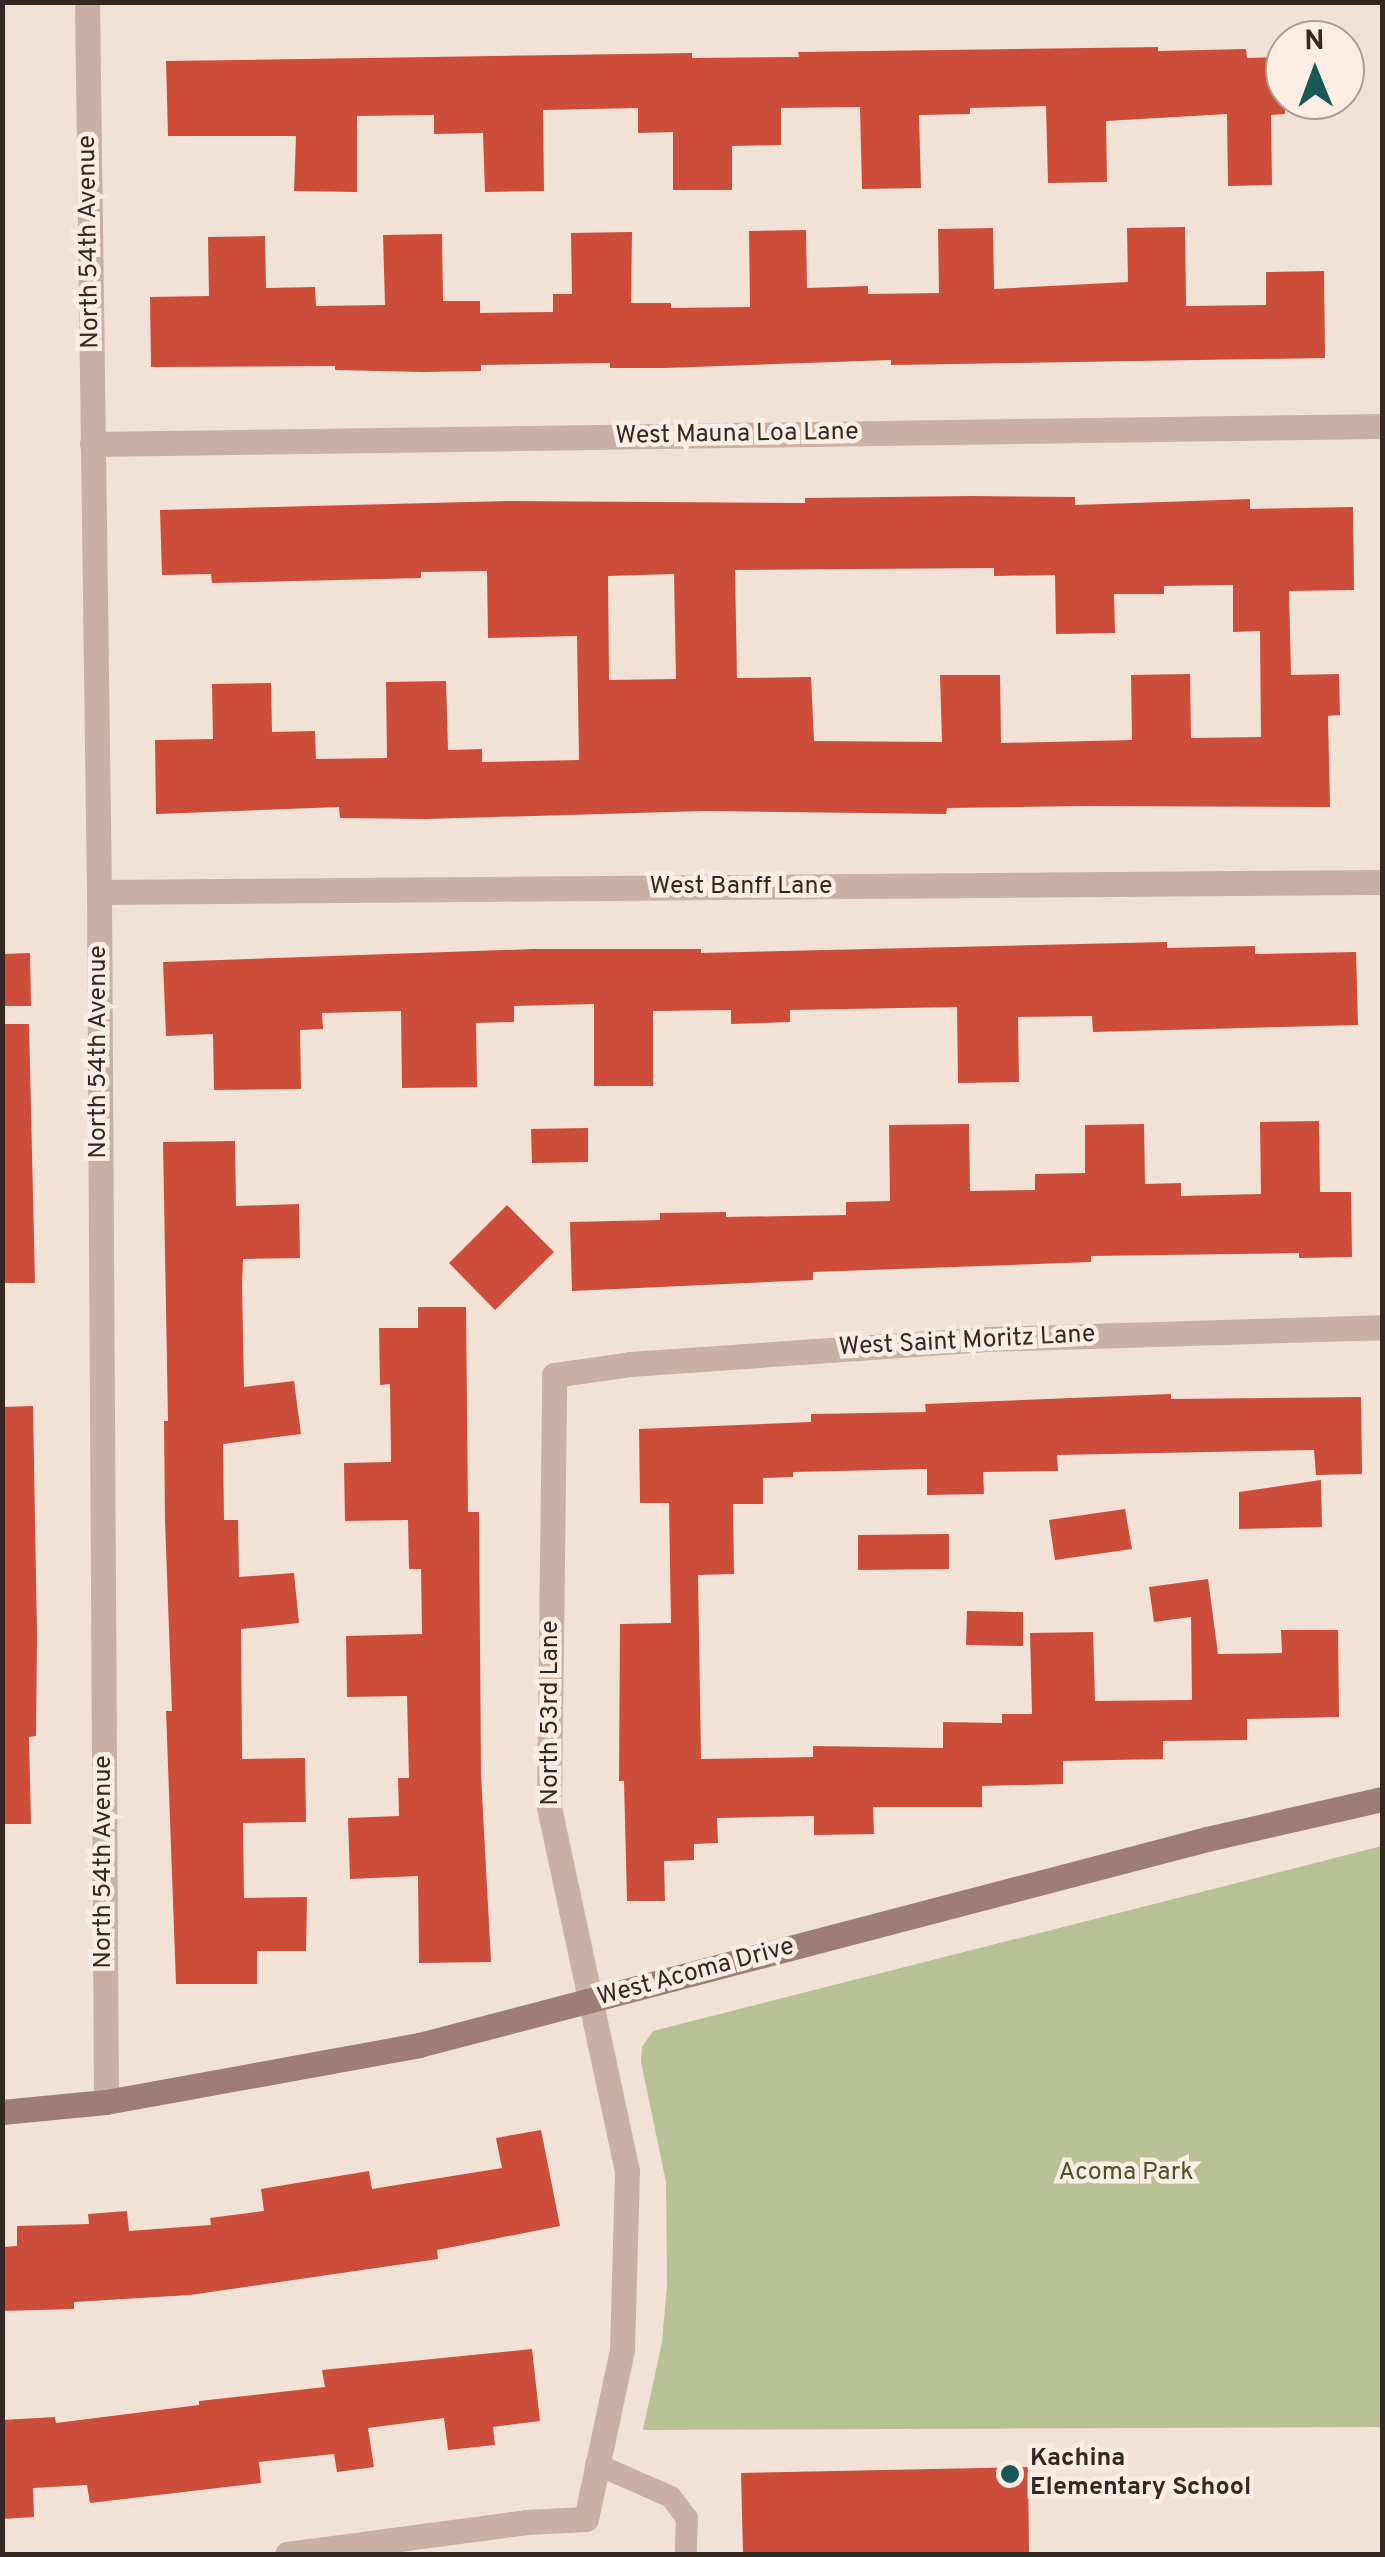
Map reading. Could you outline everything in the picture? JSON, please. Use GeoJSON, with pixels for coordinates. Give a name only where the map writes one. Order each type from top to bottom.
{"type":"FeatureCollection","features":[{"type":"Feature","properties":{"kind":"street","name":"North 54th Avenue"},"geometry":{"type":"LineString","coordinates":[[87,2],[99,892],[106,2102]]}},
{"type":"Feature","properties":{"kind":"street","name":"West Mauna Loa Lane"},"geometry":{"type":"LineString","coordinates":[[92,444],[1382,426]]}},
{"type":"Feature","properties":{"kind":"street","name":"West Banff Lane"},"geometry":{"type":"LineString","coordinates":[[99,892],[1382,882]]}},
{"type":"Feature","properties":{"kind":"street","name":"West Saint Moritz Lane"},"geometry":{"type":"LineString","coordinates":[[554,1375],[630,1364],[986,1339],[1382,1328]]}},
{"type":"Feature","properties":{"kind":"street","name":"North 53rd Lane"},"geometry":{"type":"LineString","coordinates":[[287,2554],[526,2522],[586,2519],[622,2350],[627,2170],[549,1806],[554,1375]]}},
{"type":"Feature","properties":{"kind":"street","name":"West Acoma Drive"},"geometry":{"type":"LineString","coordinates":[[2,2112],[106,2102],[419,2045],[1188,1844],[1382,1799]]}},
{"type":"Feature","properties":{"kind":"lane"},"geometry":{"type":"LineString","coordinates":[[596,2464],[672,2498],[687,2518],[686,2554]]}},
{"type":"Feature","properties":{"kind":"green space","name":"Acoma Park"},"geometry":{"type":"Polygon","coordinates":[[[1382,1846],[1382,2427],[643,2430],[662,2342],[667,2285],[666,2182],[641,2062],[642,2047],[653,2031],[1382,1846]]]}},
{"type":"Feature","properties":{"kind":"building"},"geometry":{"type":"Polygon","coordinates":[[[1246,49],[1247,58],[1265,58],[1265,120],[1271,120],[1272,185],[1228,186],[1227,114],[1106,121],[1107,182],[1048,183],[1046,106],[970,108],[970,114],[919,115],[921,188],[862,189],[860,107],[781,108],[781,145],[732,146],[732,190],[673,190],[673,132],[638,133],[638,108],[543,110],[544,191],[485,192],[483,133],[434,134],[434,115],[357,116],[357,192],[294,191],[296,136],[168,136],[166,61],[692,53],[692,58],[799,57],[798,52],[1246,49]]]}},
{"type":"Feature","properties":{"kind":"building"},"geometry":{"type":"Polygon","coordinates":[[[1185,227],[1186,306],[1266,305],[1266,272],[1324,271],[1325,358],[891,365],[891,360],[665,368],[610,368],[610,363],[481,365],[481,371],[422,372],[335,370],[335,366],[151,367],[150,297],[209,296],[208,237],[265,236],[266,288],[315,287],[316,306],[385,305],[383,235],[442,234],[443,301],[480,301],[480,313],[553,312],[553,294],[572,294],[571,233],[632,232],[631,303],[671,303],[671,308],[750,307],[749,231],[806,230],[807,288],[868,286],[868,294],[939,293],[938,229],[993,228],[994,289],[1128,282],[1127,228],[1185,227]]]}},
{"type":"Feature","properties":{"kind":"building"},"geometry":{"type":"Polygon","coordinates":[[[1075,497],[1075,505],[1250,499],[1250,509],[1353,507],[1354,590],[1289,591],[1291,675],[1339,674],[1340,715],[1328,716],[1330,807],[947,808],[946,814],[705,811],[426,819],[340,818],[339,807],[156,814],[155,740],[213,739],[212,684],[271,683],[272,732],[315,731],[316,759],[387,758],[386,682],[446,681],[448,750],[482,749],[482,762],[579,760],[577,636],[488,638],[487,571],[421,572],[421,578],[212,583],[211,574],[162,575],[160,510],[508,501],[805,503],[805,498],[1075,497]],[[994,568],[735,570],[737,678],[811,677],[814,741],[942,742],[940,675],[1000,675],[1001,743],[1132,740],[1131,675],[1190,674],[1191,738],[1261,737],[1260,631],[1233,632],[1233,585],[1164,586],[1164,594],[1114,594],[1115,633],[1056,634],[1055,575],[994,576],[994,568]],[[674,574],[608,576],[609,680],[676,679],[674,574]]]}},
{"type":"Feature","properties":{"kind":"building"},"geometry":{"type":"Polygon","coordinates":[[[1167,942],[1167,948],[1255,946],[1255,954],[1356,952],[1358,1025],[1093,1032],[1092,1016],[1018,1017],[1019,1082],[958,1083],[957,1007],[790,1010],[790,1022],[731,1024],[731,1010],[653,1011],[653,1086],[594,1086],[594,1004],[514,1006],[514,1022],[476,1023],[477,1087],[402,1088],[401,1011],[322,1013],[323,1029],[300,1030],[301,1089],[214,1090],[213,1034],[166,1036],[163,962],[533,949],[701,949],[701,953],[1167,942]]]}},
{"type":"Feature","properties":{"kind":"building"},"geometry":{"type":"Polygon","coordinates":[[[30,953],[31,1006],[2,1006],[2,954],[30,953]]]}},
{"type":"Feature","properties":{"kind":"building"},"geometry":{"type":"Polygon","coordinates":[[[2,1024],[29,1024],[35,1283],[2,1283],[2,1024]]]}},
{"type":"Feature","properties":{"kind":"building"},"geometry":{"type":"Polygon","coordinates":[[[1319,1121],[1320,1192],[1351,1192],[1352,1257],[1299,1258],[1299,1253],[1091,1256],[1091,1262],[813,1272],[813,1280],[572,1291],[570,1222],[660,1220],[660,1213],[726,1212],[726,1217],[846,1215],[846,1202],[890,1201],[889,1125],[969,1124],[970,1191],[1035,1190],[1035,1174],[1085,1173],[1085,1125],[1144,1124],[1145,1184],[1181,1183],[1181,1196],[1261,1194],[1260,1122],[1319,1121]]]}},
{"type":"Feature","properties":{"kind":"building"},"geometry":{"type":"Polygon","coordinates":[[[588,1128],[588,1162],[532,1163],[531,1129],[588,1128]]]}},
{"type":"Feature","properties":{"kind":"building"},"geometry":{"type":"Polygon","coordinates":[[[235,1141],[236,1206],[299,1204],[300,1258],[243,1259],[242,1285],[244,1387],[294,1381],[301,1434],[223,1444],[224,1520],[238,1520],[239,1577],[294,1573],[299,1623],[241,1629],[242,1759],[305,1758],[306,1822],[243,1823],[244,1898],[307,1897],[306,1951],[257,1951],[257,1984],[176,1984],[166,1711],[172,1711],[165,1521],[164,1421],[168,1421],[163,1142],[235,1141]]]}},
{"type":"Feature","properties":{"kind":"building"},"geometry":{"type":"Polygon","coordinates":[[[507,1205],[554,1252],[495,1310],[449,1263],[507,1205]]]}},
{"type":"Feature","properties":{"kind":"building"},"geometry":{"type":"Polygon","coordinates":[[[418,1307],[466,1307],[468,1512],[479,1512],[481,1775],[491,1962],[419,1963],[418,1876],[350,1879],[348,1818],[399,1816],[398,1778],[409,1778],[407,1696],[347,1697],[346,1636],[422,1634],[421,1569],[409,1569],[408,1520],[345,1521],[344,1463],[391,1462],[390,1384],[380,1385],[379,1328],[418,1328],[418,1307]]]}},
{"type":"Feature","properties":{"kind":"building"},"geometry":{"type":"Polygon","coordinates":[[[1171,1394],[1171,1399],[1361,1397],[1362,1474],[1316,1475],[1314,1450],[1057,1455],[1058,1471],[983,1472],[984,1494],[927,1495],[927,1469],[793,1472],[793,1477],[763,1478],[763,1504],[733,1504],[734,1574],[698,1575],[701,1759],[813,1757],[813,1746],[943,1748],[943,1722],[1002,1723],[1002,1714],[1032,1714],[1030,1633],[1093,1632],[1095,1701],[1192,1700],[1191,1617],[1154,1622],[1149,1587],[1208,1579],[1218,1654],[1282,1653],[1281,1630],[1338,1630],[1339,1717],[1247,1719],[1247,1740],[1163,1741],[1163,1759],[1063,1761],[1063,1784],[982,1786],[982,1807],[873,1807],[874,1834],[814,1835],[814,1816],[717,1818],[718,1843],[694,1844],[694,1860],[664,1861],[665,1901],[627,1901],[624,1781],[619,1781],[620,1624],[671,1623],[669,1503],[640,1503],[639,1429],[811,1422],[811,1414],[926,1412],[925,1404],[1171,1394]]]}},
{"type":"Feature","properties":{"kind":"building"},"geometry":{"type":"Polygon","coordinates":[[[33,1406],[37,1634],[36,1736],[29,1737],[31,1824],[2,1824],[2,1407],[33,1406]]]}},
{"type":"Feature","properties":{"kind":"building"},"geometry":{"type":"Polygon","coordinates":[[[1321,1480],[1322,1527],[1239,1529],[1239,1492],[1321,1480]]]}},
{"type":"Feature","properties":{"kind":"building"},"geometry":{"type":"Polygon","coordinates":[[[1125,1509],[1132,1549],[1055,1560],[1049,1520],[1125,1509]]]}},
{"type":"Feature","properties":{"kind":"building"},"geometry":{"type":"Polygon","coordinates":[[[949,1534],[949,1569],[858,1570],[858,1535],[949,1534]]]}},
{"type":"Feature","properties":{"kind":"building"},"geometry":{"type":"Polygon","coordinates":[[[967,1611],[1023,1612],[1023,1646],[966,1645],[967,1611]]]}},
{"type":"Feature","properties":{"kind":"building"},"geometry":{"type":"Polygon","coordinates":[[[541,2130],[560,2226],[437,2250],[438,2259],[190,2295],[74,2302],[74,2309],[2,2311],[2,2247],[17,2246],[17,2226],[89,2224],[88,2214],[127,2211],[129,2231],[211,2225],[210,2218],[264,2211],[261,2189],[369,2171],[372,2189],[502,2168],[496,2138],[541,2130]]]}},
{"type":"Feature","properties":{"kind":"building"},"geometry":{"type":"Polygon","coordinates":[[[532,2349],[540,2421],[493,2427],[495,2445],[448,2450],[444,2418],[368,2428],[374,2467],[337,2472],[334,2454],[259,2462],[261,2483],[90,2503],[87,2485],[33,2488],[34,2517],[2,2519],[2,2420],[55,2417],[56,2423],[199,2405],[199,2401],[325,2387],[322,2370],[532,2349]]]}},
{"type":"Feature","properties":{"kind":"building"},"geometry":{"type":"Polygon","coordinates":[[[1028,2467],[1029,2554],[743,2554],[741,2473],[1028,2467]]]}},
{"type":"Feature","properties":{"kind":"place","name":"Kachina Elementary School"},"geometry":{"type":"Point","coordinates":[1010,2474]}}]}
